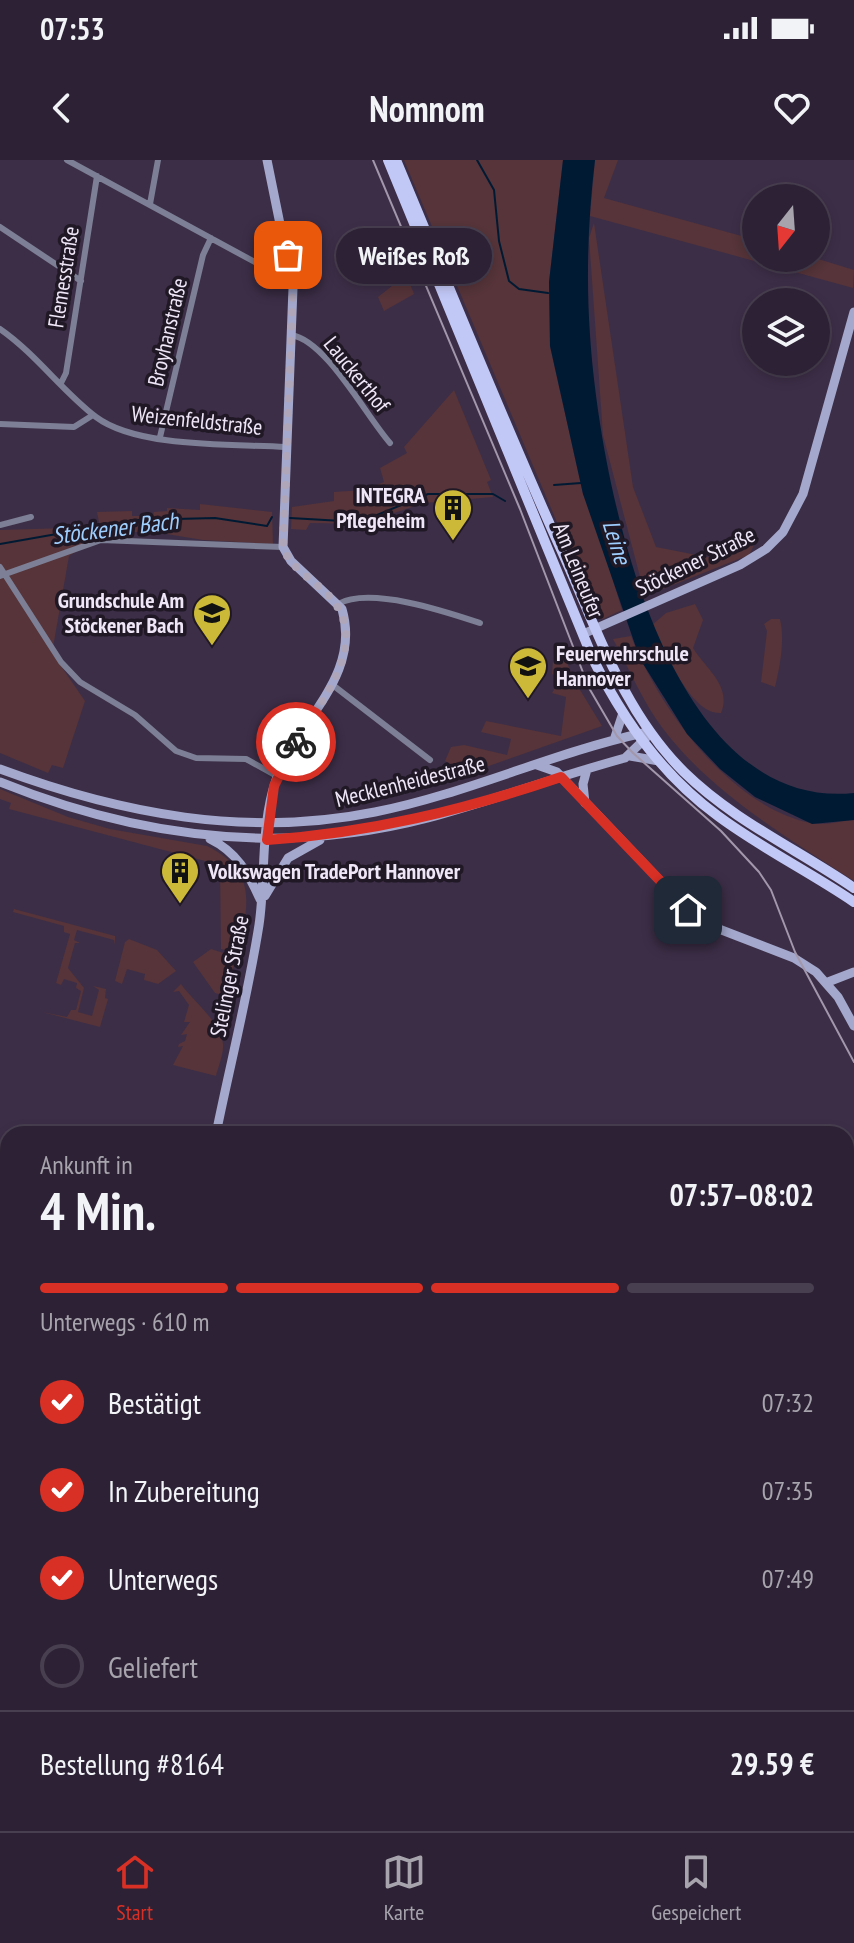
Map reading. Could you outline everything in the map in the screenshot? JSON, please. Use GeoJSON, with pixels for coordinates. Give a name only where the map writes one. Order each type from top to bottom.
{"type":"FeatureCollection","features":[{"type":"Feature","properties":{"kind":"main road"},"geometry":{"type":"LineString","coordinates":[[267,160],[291,275],[283,547],[291,561],[338,604],[344,617],[344,642],[334,686],[277,776]]}},
{"type":"Feature","properties":{"kind":"main road","name":"Am Leineufer"},"geometry":{"type":"LineString","coordinates":[[388,160],[623,713],[659,761],[717,816],[854,902]]}},
{"type":"Feature","properties":{"kind":"main road","name":"Am Leineufer"},"geometry":{"type":"LineString","coordinates":[[396,160],[589,632],[616,679],[650,732],[682,770],[725,808],[854,888]]}},
{"type":"Feature","properties":{"kind":"main road","name":"Stöckener Straße"},"geometry":{"type":"LineString","coordinates":[[589,632],[755,557],[783,532],[794,517],[854,312]]}},
{"type":"Feature","properties":{"kind":"main road"},"geometry":{"type":"LineString","coordinates":[[614,740],[623,713]]}},
{"type":"Feature","properties":{"kind":"main road","name":"Mecklenheidestraße"},"geometry":{"type":"LineString","coordinates":[[0,769],[41,784],[142,812],[211,822],[269,824],[375,812],[614,740],[640,738],[650,732]]}},
{"type":"Feature","properties":{"kind":"main road"},"geometry":{"type":"LineString","coordinates":[[640,738],[630,756],[659,761]]}},
{"type":"Feature","properties":{"kind":"main road","name":"Mecklenheidestraße"},"geometry":{"type":"LineString","coordinates":[[0,782],[102,818],[203,836],[267,840],[327,837],[426,818],[630,756]]}},
{"type":"Feature","properties":{"kind":"main road"},"geometry":{"type":"LineString","coordinates":[[537,765],[552,769],[561,777],[688,910],[719,929],[794,958],[828,982],[854,1026]]}},
{"type":"Feature","properties":{"kind":"main road"},"geometry":{"type":"LineString","coordinates":[[585,803],[583,784],[587,769]]}},
{"type":"Feature","properties":{"kind":"main road","name":"Stelinger Straße"},"geometry":{"type":"LineString","coordinates":[[218,1126],[262,902],[277,776]]}},
{"type":"Feature","properties":{"kind":"main road"},"geometry":{"type":"LineString","coordinates":[[203,836],[222,845],[243,864],[262,902]]}},
{"type":"Feature","properties":{"kind":"main road"},"geometry":{"type":"LineString","coordinates":[[262,902],[288,858],[327,837]]}},
{"type":"Feature","properties":{"kind":"main road"},"geometry":{"type":"LineString","coordinates":[[828,982],[854,972]]}},
{"type":"Feature","properties":{"kind":"street"},"geometry":{"type":"LineString","coordinates":[[67,160],[275,273],[291,275]]}},
{"type":"Feature","properties":{"kind":"street"},"geometry":{"type":"LineString","coordinates":[[150,204],[158,160]]}},
{"type":"Feature","properties":{"kind":"street","name":"Flemesstraße"},"geometry":{"type":"LineString","coordinates":[[61,383],[66,373],[97,176]]}},
{"type":"Feature","properties":{"kind":"street"},"geometry":{"type":"LineString","coordinates":[[0,227],[81,281]]}},
{"type":"Feature","properties":{"kind":"street","name":"Broyhanstraße"},"geometry":{"type":"LineString","coordinates":[[160,437],[203,255],[211,238]]}},
{"type":"Feature","properties":{"kind":"street","name":"Weizenfeldstraße"},"geometry":{"type":"LineString","coordinates":[[0,329],[93,415],[118,429],[160,437],[285,447]]}},
{"type":"Feature","properties":{"kind":"street","name":"Lauckerthof"},"geometry":{"type":"LineString","coordinates":[[291,335],[300,337],[321,352],[390,443]]}},
{"type":"Feature","properties":{"kind":"street"},"geometry":{"type":"LineString","coordinates":[[0,424],[74,427],[93,415]]}},
{"type":"Feature","properties":{"kind":"street"},"geometry":{"type":"LineString","coordinates":[[0,525],[31,517]]}},
{"type":"Feature","properties":{"kind":"street"},"geometry":{"type":"LineString","coordinates":[[4,575],[101,540],[283,547]]}},
{"type":"Feature","properties":{"kind":"street"},"geometry":{"type":"LineString","coordinates":[[0,567],[61,662],[80,682],[135,715],[176,751],[196,758],[246,759],[277,776]]}},
{"type":"Feature","properties":{"kind":"street"},"geometry":{"type":"LineString","coordinates":[[338,604],[349,599],[396,601],[480,623]]}},
{"type":"Feature","properties":{"kind":"street"},"geometry":{"type":"LineString","coordinates":[[334,686],[430,760]]}},
{"type":"Feature","properties":{"kind":"shaded area"},"geometry":{"type":"Polygon","coordinates":[[[404,160],[563,160],[549,282],[550,346],[583,494],[595,522],[622,610],[603,619],[597,617],[404,160]]]}},
{"type":"Feature","properties":{"kind":"shaded area"},"geometry":{"type":"Polygon","coordinates":[[[595,160],[618,160],[604,198],[742,236],[742,258],[590,216],[595,160]]]}},
{"type":"Feature","properties":{"kind":"shaded area"},"geometry":{"type":"Polygon","coordinates":[[[594,223],[633,487],[656,547],[717,559],[754,545],[749,555],[645,596],[603,435],[589,238],[594,223]]]}},
{"type":"Feature","properties":{"kind":"shaded area"},"geometry":{"type":"Polygon","coordinates":[[[395,245],[414,294],[384,311],[378,297],[392,286],[377,252],[395,245]]]}},
{"type":"Feature","properties":{"kind":"shaded area"},"geometry":{"type":"Polygon","coordinates":[[[830,263],[854,270],[853,288],[795,272],[830,272],[830,263]]]}},
{"type":"Feature","properties":{"kind":"shaded area"},"geometry":{"type":"Polygon","coordinates":[[[454,390],[491,480],[487,482],[493,497],[424,503],[361,524],[310,523],[306,530],[291,529],[292,507],[334,501],[334,492],[364,490],[384,482],[380,468],[407,453],[404,447],[454,390]]]}},
{"type":"Feature","properties":{"kind":"shaded area"},"geometry":{"type":"Polygon","coordinates":[[[200,504],[272,512],[273,544],[203,540],[154,532],[101,532],[97,512],[132,511],[132,516],[153,516],[154,512],[167,511],[167,508],[200,510],[200,504]]]}},
{"type":"Feature","properties":{"kind":"shaded area"},"geometry":{"type":"Polygon","coordinates":[[[95,523],[99,537],[69,556],[52,653],[85,701],[63,768],[52,765],[48,773],[0,753],[0,530],[66,528],[95,523]]]}},
{"type":"Feature","properties":{"kind":"shaded area"},"geometry":{"type":"Polygon","coordinates":[[[695,604],[703,620],[693,648],[720,686],[723,694],[721,713],[710,711],[689,692],[652,625],[666,613],[695,604]]]}},
{"type":"Feature","properties":{"kind":"shaded area"},"geometry":{"type":"Polygon","coordinates":[[[771,619],[780,619],[782,636],[775,687],[761,682],[767,631],[764,624],[771,619]]]}},
{"type":"Feature","properties":{"kind":"shaded area"},"geometry":{"type":"Polygon","coordinates":[[[631,636],[643,664],[678,722],[726,776],[752,797],[781,813],[816,824],[854,820],[854,881],[728,795],[684,753],[649,708],[613,639],[631,636]]]}},
{"type":"Feature","properties":{"kind":"shaded area"},"geometry":{"type":"Polygon","coordinates":[[[560,645],[574,680],[602,726],[469,773],[445,761],[451,747],[464,745],[507,755],[511,739],[481,732],[486,721],[561,736],[566,697],[552,693],[561,679],[552,674],[554,647],[560,645]]]}},
{"type":"Feature","properties":{"kind":"shaded area"},"geometry":{"type":"Polygon","coordinates":[[[0,789],[68,817],[110,829],[207,846],[223,856],[235,867],[246,891],[245,920],[237,953],[221,949],[220,865],[9,809],[11,803],[0,799],[0,789]]]}},
{"type":"Feature","properties":{"kind":"shaded area"},"geometry":{"type":"Polygon","coordinates":[[[14,909],[115,936],[115,945],[114,940],[77,930],[74,940],[80,943],[75,943],[68,968],[84,988],[78,1012],[92,1016],[99,990],[93,986],[106,989],[105,998],[108,999],[100,1027],[42,1012],[67,1017],[71,1010],[76,1010],[81,991],[76,988],[77,983],[64,979],[61,985],[56,983],[70,934],[64,932],[64,926],[13,912],[11,917],[14,909]]]}},
{"type":"Feature","properties":{"kind":"shaded area"},"geometry":{"type":"Polygon","coordinates":[[[129,939],[157,950],[176,971],[158,984],[144,980],[145,974],[127,969],[122,984],[115,981],[125,942],[129,939]]]}},
{"type":"Feature","properties":{"kind":"shaded area"},"geometry":{"type":"Polygon","coordinates":[[[211,949],[236,957],[226,996],[215,993],[193,962],[211,949]]]}},
{"type":"Feature","properties":{"kind":"shaded area"},"geometry":{"type":"Polygon","coordinates":[[[181,984],[212,1019],[221,1036],[223,1052],[216,1076],[173,1065],[183,1046],[178,1047],[179,1044],[185,1041],[187,1034],[181,1035],[190,1022],[184,1022],[189,1005],[179,991],[173,992],[181,984]]]}},
{"type":"Feature","properties":{"kind":"water","name":"Leine"},"geometry":{"type":"Polygon","coordinates":[[[563,160],[595,160],[588,269],[596,396],[608,468],[627,547],[653,624],[688,694],[733,750],[788,785],[854,793],[854,820],[812,824],[755,797],[720,769],[687,734],[640,659],[583,494],[550,346],[549,282],[563,160]]]}},
{"type":"Feature","properties":{"kind":"waterway"},"geometry":{"type":"LineString","coordinates":[[477,160],[494,190],[499,241],[509,281],[519,289],[548,293]]}},
{"type":"Feature","properties":{"kind":"waterway","name":"Stöckener Bach"},"geometry":{"type":"LineString","coordinates":[[554,485],[581,483]]}},
{"type":"Feature","properties":{"kind":"waterway","name":"Stöckener Bach"},"geometry":{"type":"LineString","coordinates":[[290,518],[360,522],[428,494],[493,494],[505,501]]}},
{"type":"Feature","properties":{"kind":"waterway","name":"Stöckener Bach"},"geometry":{"type":"LineString","coordinates":[[0,544],[136,520],[215,518],[267,526],[272,517]]}},
{"type":"Feature","properties":{"kind":"tram line"},"geometry":{"type":"LineString","coordinates":[[373,160],[520,509],[589,688],[617,736],[721,831],[759,872],[771,890],[795,952],[854,1062]]}},
{"type":"Feature","properties":{"kind":"way so far"},"geometry":{"type":"LineString","coordinates":[[288,255],[293,288],[285,419],[283,547],[291,561],[338,604],[344,617],[343,655],[334,686],[296,742]]}},
{"type":"Feature","properties":{"kind":"place","name":"Weißes Roß"},"geometry":{"type":"Point","coordinates":[288,255]}},
{"type":"Feature","properties":{"kind":"place","name":"INTEGRA Pflegeheim"},"geometry":{"type":"Point","coordinates":[453,542]}},
{"type":"Feature","properties":{"kind":"place","name":"Grundschule Am Stöckener Bach"},"geometry":{"type":"Point","coordinates":[212,647]}},
{"type":"Feature","properties":{"kind":"place","name":"Feuerwehrschule Hannover"},"geometry":{"type":"Point","coordinates":[528,700]}},
{"type":"Feature","properties":{"kind":"place","name":"Volkswagen TradePort Hannover"},"geometry":{"type":"Point","coordinates":[180,905]}},
{"type":"Feature","properties":{"kind":"route"},"geometry":{"type":"LineString","coordinates":[[296,742],[274,786],[267,840],[327,837],[403,823],[561,777],[688,910]]}}]}
